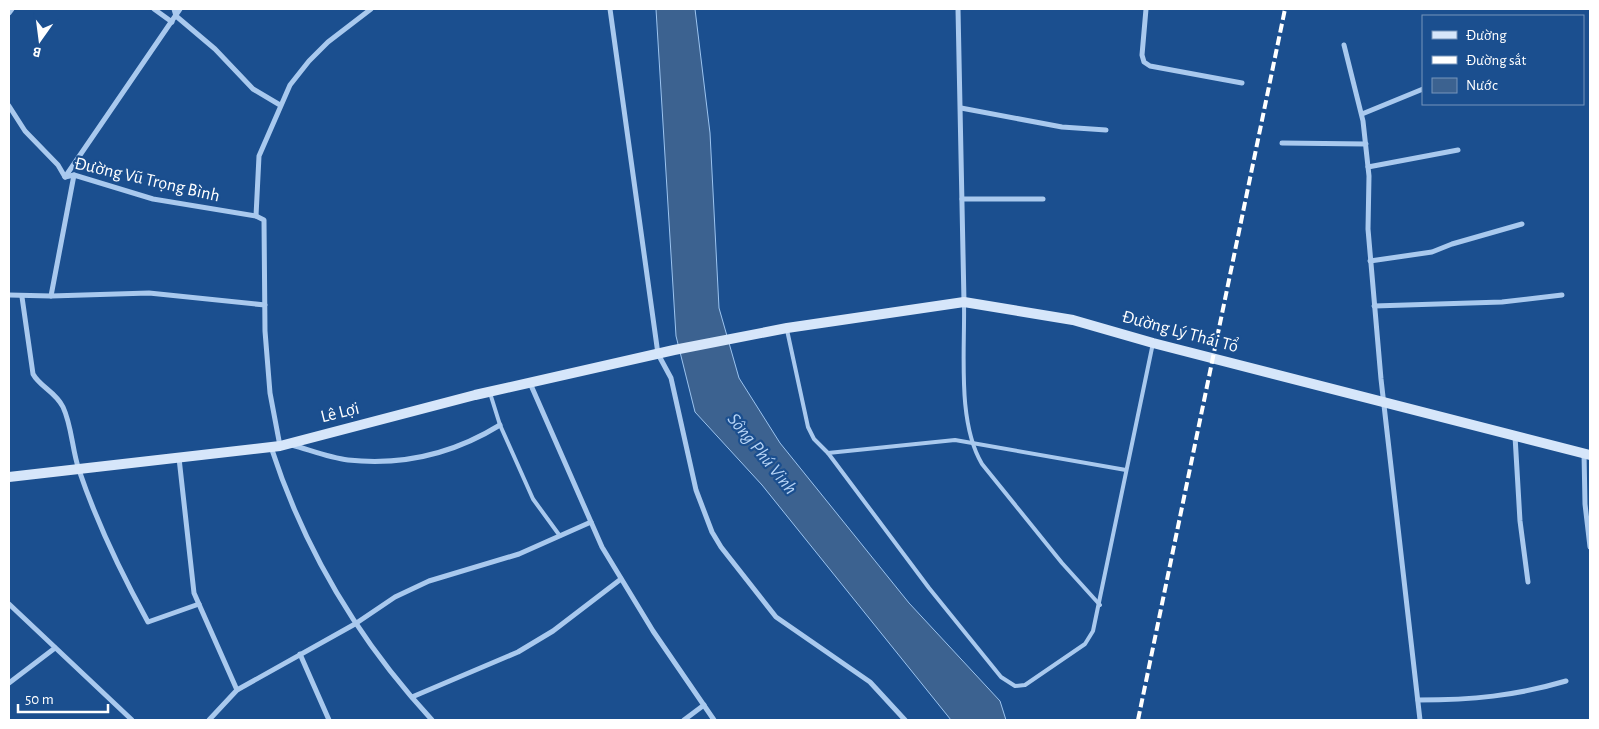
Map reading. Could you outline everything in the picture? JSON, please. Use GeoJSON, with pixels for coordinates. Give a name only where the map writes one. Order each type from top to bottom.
{"type":"FeatureCollection","features":[{"type":"Feature","properties":{"kind":"main road","name":"Đường Lý Thái Tổ"},"geometry":{"type":"LineString","coordinates":[[674,350],[787,328],[964,302],[1073,320],[1153,343],[1587,454]]}},
{"type":"Feature","properties":{"kind":"main road","name":"Lê Lợi"},"geometry":{"type":"LineString","coordinates":[[9,477],[279,445],[490,392],[674,350]]}},
{"type":"Feature","properties":{"kind":"street"},"geometry":{"type":"LineString","coordinates":[[9,13],[12,9]]}},
{"type":"Feature","properties":{"kind":"street"},"geometry":{"type":"LineString","coordinates":[[154,9],[172,22]]}},
{"type":"Feature","properties":{"kind":"street"},"geometry":{"type":"LineString","coordinates":[[174,9],[176,16],[215,49],[253,89],[280,105]]}},
{"type":"Feature","properties":{"kind":"street"},"geometry":{"type":"LineString","coordinates":[[65,178],[180,9]]}},
{"type":"Feature","properties":{"kind":"street"},"geometry":{"type":"LineString","coordinates":[[371,9],[328,42],[309,61],[290,86],[259,156],[256,216],[264,220],[265,306],[270,393],[279,445],[294,507],[356,624],[432,720]]}},
{"type":"Feature","properties":{"kind":"street"},"geometry":{"type":"LineString","coordinates":[[610,9],[658,354],[671,378],[696,490],[712,532],[721,547],[776,617],[870,682],[905,720]]}},
{"type":"Feature","properties":{"kind":"street"},"geometry":{"type":"LineString","coordinates":[[958,9],[964,302]]}},
{"type":"Feature","properties":{"kind":"street"},"geometry":{"type":"LineString","coordinates":[[1146,9],[1142,55],[1144,62],[1150,66],[1242,83]]}},
{"type":"Feature","properties":{"kind":"street"},"geometry":{"type":"LineString","coordinates":[[1344,45],[1362,114],[1366,144],[1370,261],[1374,306],[1420,720]]}},
{"type":"Feature","properties":{"kind":"street"},"geometry":{"type":"LineString","coordinates":[[1362,114],[1422,89]]}},
{"type":"Feature","properties":{"kind":"street","name":"Đường Vũ Trọng Bình"},"geometry":{"type":"LineString","coordinates":[[9,106],[25,131],[58,165],[65,178],[74,175],[153,199],[256,216]]}},
{"type":"Feature","properties":{"kind":"street"},"geometry":{"type":"LineString","coordinates":[[961,108],[1062,127],[1106,130]]}},
{"type":"Feature","properties":{"kind":"street"},"geometry":{"type":"LineString","coordinates":[[1282,143],[1366,144]]}},
{"type":"Feature","properties":{"kind":"street"},"geometry":{"type":"LineString","coordinates":[[1368,166],[1458,150]]}},
{"type":"Feature","properties":{"kind":"street"},"geometry":{"type":"LineString","coordinates":[[51,296],[74,175]]}},
{"type":"Feature","properties":{"kind":"street"},"geometry":{"type":"LineString","coordinates":[[962,199],[1042,199]]}},
{"type":"Feature","properties":{"kind":"street"},"geometry":{"type":"LineString","coordinates":[[1370,261],[1432,252],[1452,244],[1522,224]]}},
{"type":"Feature","properties":{"kind":"street"},"geometry":{"type":"LineString","coordinates":[[9,294],[22,297],[149,293],[265,306]]}},
{"type":"Feature","properties":{"kind":"street"},"geometry":{"type":"LineString","coordinates":[[1374,306],[1502,302],[1562,295]]}},
{"type":"Feature","properties":{"kind":"street"},"geometry":{"type":"LineString","coordinates":[[22,297],[33,374],[35,379],[55,393],[64,410],[79,469],[115,562],[148,622],[199,604]]}},
{"type":"Feature","properties":{"kind":"street"},"geometry":{"type":"LineString","coordinates":[[530,383],[591,522],[621,580],[653,631],[714,720]]}},
{"type":"Feature","properties":{"kind":"street"},"geometry":{"type":"LineString","coordinates":[[279,445],[348,460],[422,458],[447,452],[473,442],[500,425]]}},
{"type":"Feature","properties":{"kind":"street"},"geometry":{"type":"LineString","coordinates":[[1515,435],[1520,521],[1528,582]]}},
{"type":"Feature","properties":{"kind":"street"},"geometry":{"type":"LineString","coordinates":[[1587,454],[1585,504],[1590,547]]}},
{"type":"Feature","properties":{"kind":"street"},"geometry":{"type":"LineString","coordinates":[[179,458],[194,593],[237,690]]}},
{"type":"Feature","properties":{"kind":"street"},"geometry":{"type":"LineString","coordinates":[[209,720],[237,690],[356,624],[395,597],[429,581],[519,554],[591,522]]}},
{"type":"Feature","properties":{"kind":"street"},"geometry":{"type":"LineString","coordinates":[[412,697],[525,648],[553,631],[621,580]]}},
{"type":"Feature","properties":{"kind":"street"},"geometry":{"type":"LineString","coordinates":[[9,604],[132,720]]}},
{"type":"Feature","properties":{"kind":"street"},"geometry":{"type":"LineString","coordinates":[[9,684],[55,648]]}},
{"type":"Feature","properties":{"kind":"street"},"geometry":{"type":"LineString","coordinates":[[300,654],[329,720]]}},
{"type":"Feature","properties":{"kind":"street"},"geometry":{"type":"LineString","coordinates":[[1418,700],[1462,700],[1519,693],[1566,680]]}},
{"type":"Feature","properties":{"kind":"street"},"geometry":{"type":"LineString","coordinates":[[684,720],[704,705]]}},
{"type":"Feature","properties":{"kind":"lane"},"geometry":{"type":"LineString","coordinates":[[964,302],[966,416],[971,441],[982,464],[1062,564],[1100,605]]}},
{"type":"Feature","properties":{"kind":"lane"},"geometry":{"type":"LineString","coordinates":[[787,328],[808,427],[814,439],[828,453],[929,588],[1008,683],[1015,686],[1025,686],[1085,644],[1093,631],[1100,605],[1153,343]]}},
{"type":"Feature","properties":{"kind":"lane"},"geometry":{"type":"LineString","coordinates":[[490,392],[500,425],[533,499],[560,536]]}},
{"type":"Feature","properties":{"kind":"lane"},"geometry":{"type":"LineString","coordinates":[[828,453],[943,440],[971,441],[1126,470]]}},
{"type":"Feature","properties":{"kind":"water","name":"Sông Phú Vinh"},"geometry":{"type":"Polygon","coordinates":[[[656,9],[695,9],[710,133],[719,308],[739,378],[780,443],[909,603],[1000,701],[1006,720],[951,720],[762,485],[695,412],[676,336],[656,9]]]}},
{"type":"Feature","properties":{"kind":"railway"},"geometry":{"type":"LineString","coordinates":[[1138,720],[1285,9]]}}]}
